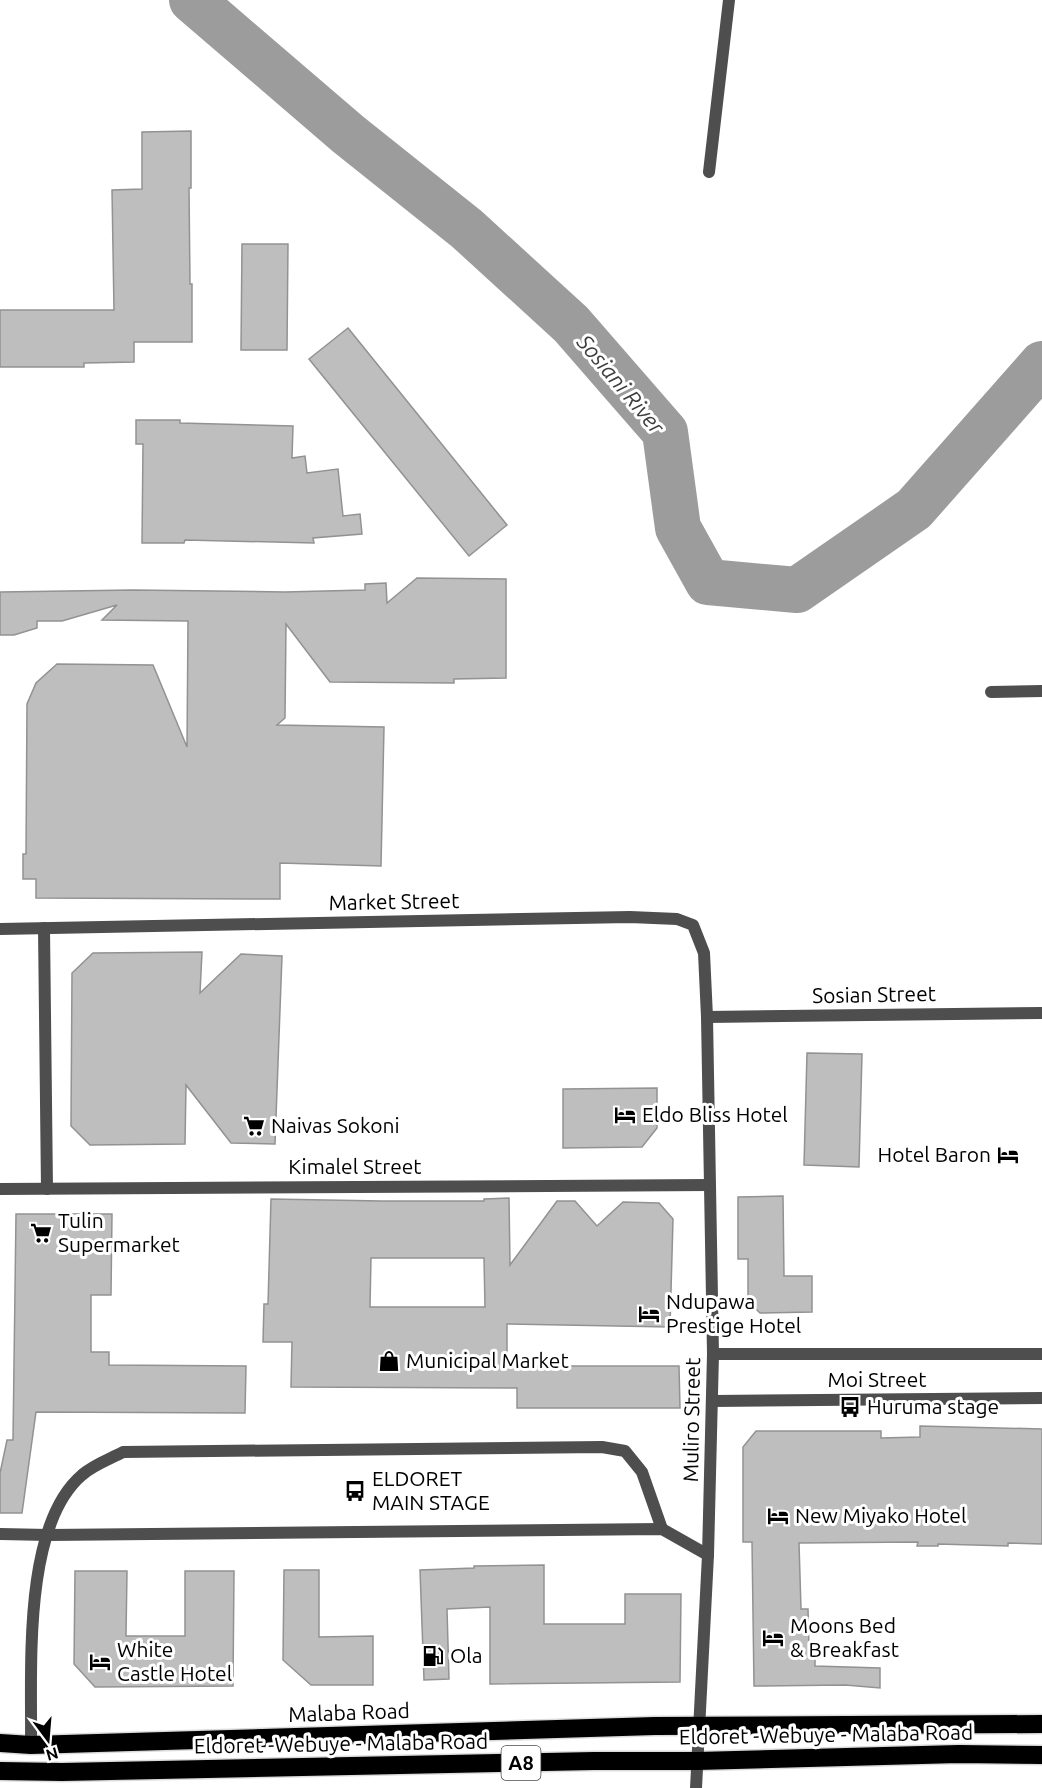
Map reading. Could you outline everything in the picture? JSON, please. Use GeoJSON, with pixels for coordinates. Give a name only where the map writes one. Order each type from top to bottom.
{"type":"FeatureCollection","features":[{"type":"Feature","properties":{"kind":"highway","name":"Eldoret -Webuye - Malaba Road"},"geometry":{"type":"LineString","coordinates":[[699,1726],[1042,1724]]}},
{"type":"Feature","properties":{"kind":"highway","name":"Malaba Road"},"geometry":{"type":"LineString","coordinates":[[0,1743],[31,1745],[699,1726]]}},
{"type":"Feature","properties":{"kind":"highway","name":"Eldoret -Webuye - Malaba Road"},"geometry":{"type":"LineString","coordinates":[[0,1771],[62,1772],[697,1761],[959,1754],[1042,1755]]}},
{"type":"Feature","properties":{"kind":"street"},"geometry":{"type":"LineString","coordinates":[[708,172],[729,0]]}},
{"type":"Feature","properties":{"kind":"street"},"geometry":{"type":"LineString","coordinates":[[991,692],[1042,691]]}},
{"type":"Feature","properties":{"kind":"street","name":"Market Street"},"geometry":{"type":"LineString","coordinates":[[0,929],[630,917],[677,919],[693,925],[704,953],[707,1017]]}},
{"type":"Feature","properties":{"kind":"street"},"geometry":{"type":"LineString","coordinates":[[44,928],[47,1189]]}},
{"type":"Feature","properties":{"kind":"street","name":"Sosian Street"},"geometry":{"type":"LineString","coordinates":[[707,1017],[1042,1013]]}},
{"type":"Feature","properties":{"kind":"street","name":"Muliro Street"},"geometry":{"type":"LineString","coordinates":[[696,1788],[713,1401],[707,1017]]}},
{"type":"Feature","properties":{"kind":"street","name":"Kimalel Street"},"geometry":{"type":"LineString","coordinates":[[0,1189],[710,1185]]}},
{"type":"Feature","properties":{"kind":"street","name":"Moi Street"},"geometry":{"type":"LineString","coordinates":[[713,1354],[1042,1354]]}},
{"type":"Feature","properties":{"kind":"street","name":"Moi Street"},"geometry":{"type":"LineString","coordinates":[[713,1401],[1042,1398]]}},
{"type":"Feature","properties":{"kind":"street"},"geometry":{"type":"LineString","coordinates":[[31,1745],[34,1612],[41,1554],[56,1511],[82,1475],[123,1452],[602,1447],[625,1451],[642,1472],[662,1529]]}},
{"type":"Feature","properties":{"kind":"street"},"geometry":{"type":"LineString","coordinates":[[0,1534],[662,1529],[708,1555]]}},
{"type":"Feature","properties":{"kind":"building"},"geometry":{"type":"Polygon","coordinates":[[[191,131],[191,188],[189,188],[192,342],[134,342],[134,362],[84,363],[84,367],[0,367],[0,310],[114,310],[112,190],[142,189],[142,132],[191,131]]]}},
{"type":"Feature","properties":{"kind":"building"},"geometry":{"type":"Polygon","coordinates":[[[242,244],[288,244],[287,350],[241,350],[242,244]]]}},
{"type":"Feature","properties":{"kind":"building"},"geometry":{"type":"Polygon","coordinates":[[[348,328],[507,525],[469,556],[309,359],[348,328]]]}},
{"type":"Feature","properties":{"kind":"building"},"geometry":{"type":"Polygon","coordinates":[[[136,420],[293,426],[292,458],[305,456],[307,473],[338,469],[343,516],[360,514],[362,534],[313,538],[314,543],[185,540],[184,543],[142,543],[143,444],[136,444],[136,420]]]}},
{"type":"Feature","properties":{"kind":"building"},"geometry":{"type":"Polygon","coordinates":[[[417,578],[506,579],[506,678],[454,679],[454,683],[330,682],[286,624],[285,718],[277,725],[384,727],[381,866],[280,863],[280,899],[36,898],[36,879],[23,879],[23,854],[26,854],[27,704],[36,683],[57,664],[153,665],[187,747],[188,621],[102,620],[117,605],[62,621],[37,621],[37,628],[14,635],[0,635],[0,592],[133,590],[285,592],[365,590],[365,584],[386,583],[387,603],[417,578]]]}},
{"type":"Feature","properties":{"kind":"building"},"geometry":{"type":"Polygon","coordinates":[[[202,952],[200,993],[241,954],[282,956],[275,1144],[231,1143],[186,1085],[185,1144],[90,1145],[71,1126],[72,973],[93,953],[202,952]]]}},
{"type":"Feature","properties":{"kind":"building"},"geometry":{"type":"Polygon","coordinates":[[[807,1053],[862,1054],[859,1167],[804,1165],[807,1053]]]}},
{"type":"Feature","properties":{"kind":"building"},"geometry":{"type":"Polygon","coordinates":[[[657,1088],[657,1128],[642,1147],[563,1148],[563,1089],[657,1088]]]}},
{"type":"Feature","properties":{"kind":"building"},"geometry":{"type":"Polygon","coordinates":[[[783,1196],[784,1276],[812,1276],[812,1312],[760,1313],[748,1301],[748,1259],[738,1259],[738,1197],[783,1196]]]}},
{"type":"Feature","properties":{"kind":"building"},"geometry":{"type":"Polygon","coordinates":[[[509,1198],[510,1265],[557,1201],[575,1201],[597,1226],[623,1202],[659,1203],[673,1219],[670,1327],[507,1324],[507,1366],[679,1366],[680,1408],[517,1408],[517,1388],[291,1387],[292,1342],[263,1342],[264,1304],[268,1304],[271,1199],[484,1201],[484,1199],[509,1198]],[[371,1258],[370,1307],[485,1307],[484,1258],[371,1258]]]}},
{"type":"Feature","properties":{"kind":"building"},"geometry":{"type":"Polygon","coordinates":[[[16,1214],[112,1214],[111,1295],[91,1295],[91,1352],[109,1352],[109,1365],[246,1366],[245,1413],[36,1412],[22,1513],[0,1513],[0,1473],[7,1440],[13,1440],[16,1214]]]}},
{"type":"Feature","properties":{"kind":"building"},"geometry":{"type":"Polygon","coordinates":[[[920,1426],[1042,1429],[1042,1544],[917,1546],[918,1542],[799,1543],[801,1609],[808,1609],[809,1650],[815,1650],[815,1666],[880,1668],[880,1688],[845,1685],[754,1686],[752,1542],[743,1542],[743,1447],[756,1431],[881,1431],[881,1438],[920,1437],[920,1426]]]}},
{"type":"Feature","properties":{"kind":"building"},"geometry":{"type":"Polygon","coordinates":[[[544,1565],[544,1624],[625,1624],[625,1594],[681,1594],[680,1682],[490,1684],[490,1607],[447,1609],[449,1679],[424,1680],[420,1570],[474,1568],[474,1566],[544,1565]]]}},
{"type":"Feature","properties":{"kind":"building"},"geometry":{"type":"Polygon","coordinates":[[[284,1570],[319,1570],[319,1637],[373,1636],[373,1685],[311,1685],[283,1660],[284,1570]]]}},
{"type":"Feature","properties":{"kind":"building"},"geometry":{"type":"Polygon","coordinates":[[[75,1571],[127,1571],[126,1636],[185,1636],[185,1571],[234,1571],[233,1686],[95,1687],[74,1664],[75,1571]]]}},
{"type":"Feature","properties":{"kind":"waterway","name":"Sosiani River"},"geometry":{"type":"LineString","coordinates":[[192,0],[348,134],[467,229],[571,324],[665,432],[678,528],[708,582],[797,590],[914,509],[1042,364]]}},
{"type":"Feature","properties":{"kind":"place","name":"Eldo Bliss Hotel"},"geometry":{"type":"Point","coordinates":[625,1115]}},
{"type":"Feature","properties":{"kind":"place","name":"Naivas Sokoni"},"geometry":{"type":"Point","coordinates":[254,1126]}},
{"type":"Feature","properties":{"kind":"place","name":"Hotel Baron"},"geometry":{"type":"Point","coordinates":[1008,1155]}},
{"type":"Feature","properties":{"kind":"place","name":"Tulin Supermarket"},"geometry":{"type":"Point","coordinates":[41,1233]}},
{"type":"Feature","properties":{"kind":"place","name":"Ndupawa Prestige Hotel"},"geometry":{"type":"Point","coordinates":[649,1314]}},
{"type":"Feature","properties":{"kind":"place","name":"Municipal Market"},"geometry":{"type":"Point","coordinates":[389,1361]}},
{"type":"Feature","properties":{"kind":"place","name":"Huruma stage"},"geometry":{"type":"Point","coordinates":[850,1407]}},
{"type":"Feature","properties":{"kind":"place","name":"ELDORET MAIN STAGE"},"geometry":{"type":"Point","coordinates":[355,1491]}},
{"type":"Feature","properties":{"kind":"place","name":"New Miyako Hotel"},"geometry":{"type":"Point","coordinates":[778,1516]}},
{"type":"Feature","properties":{"kind":"place","name":"Moons Bed & Breakfast"},"geometry":{"type":"Point","coordinates":[773,1638]}},
{"type":"Feature","properties":{"kind":"place","name":"Ola"},"geometry":{"type":"Point","coordinates":[433,1656]}},
{"type":"Feature","properties":{"kind":"place","name":"White Castle Hotel"},"geometry":{"type":"Point","coordinates":[100,1662]}}]}
